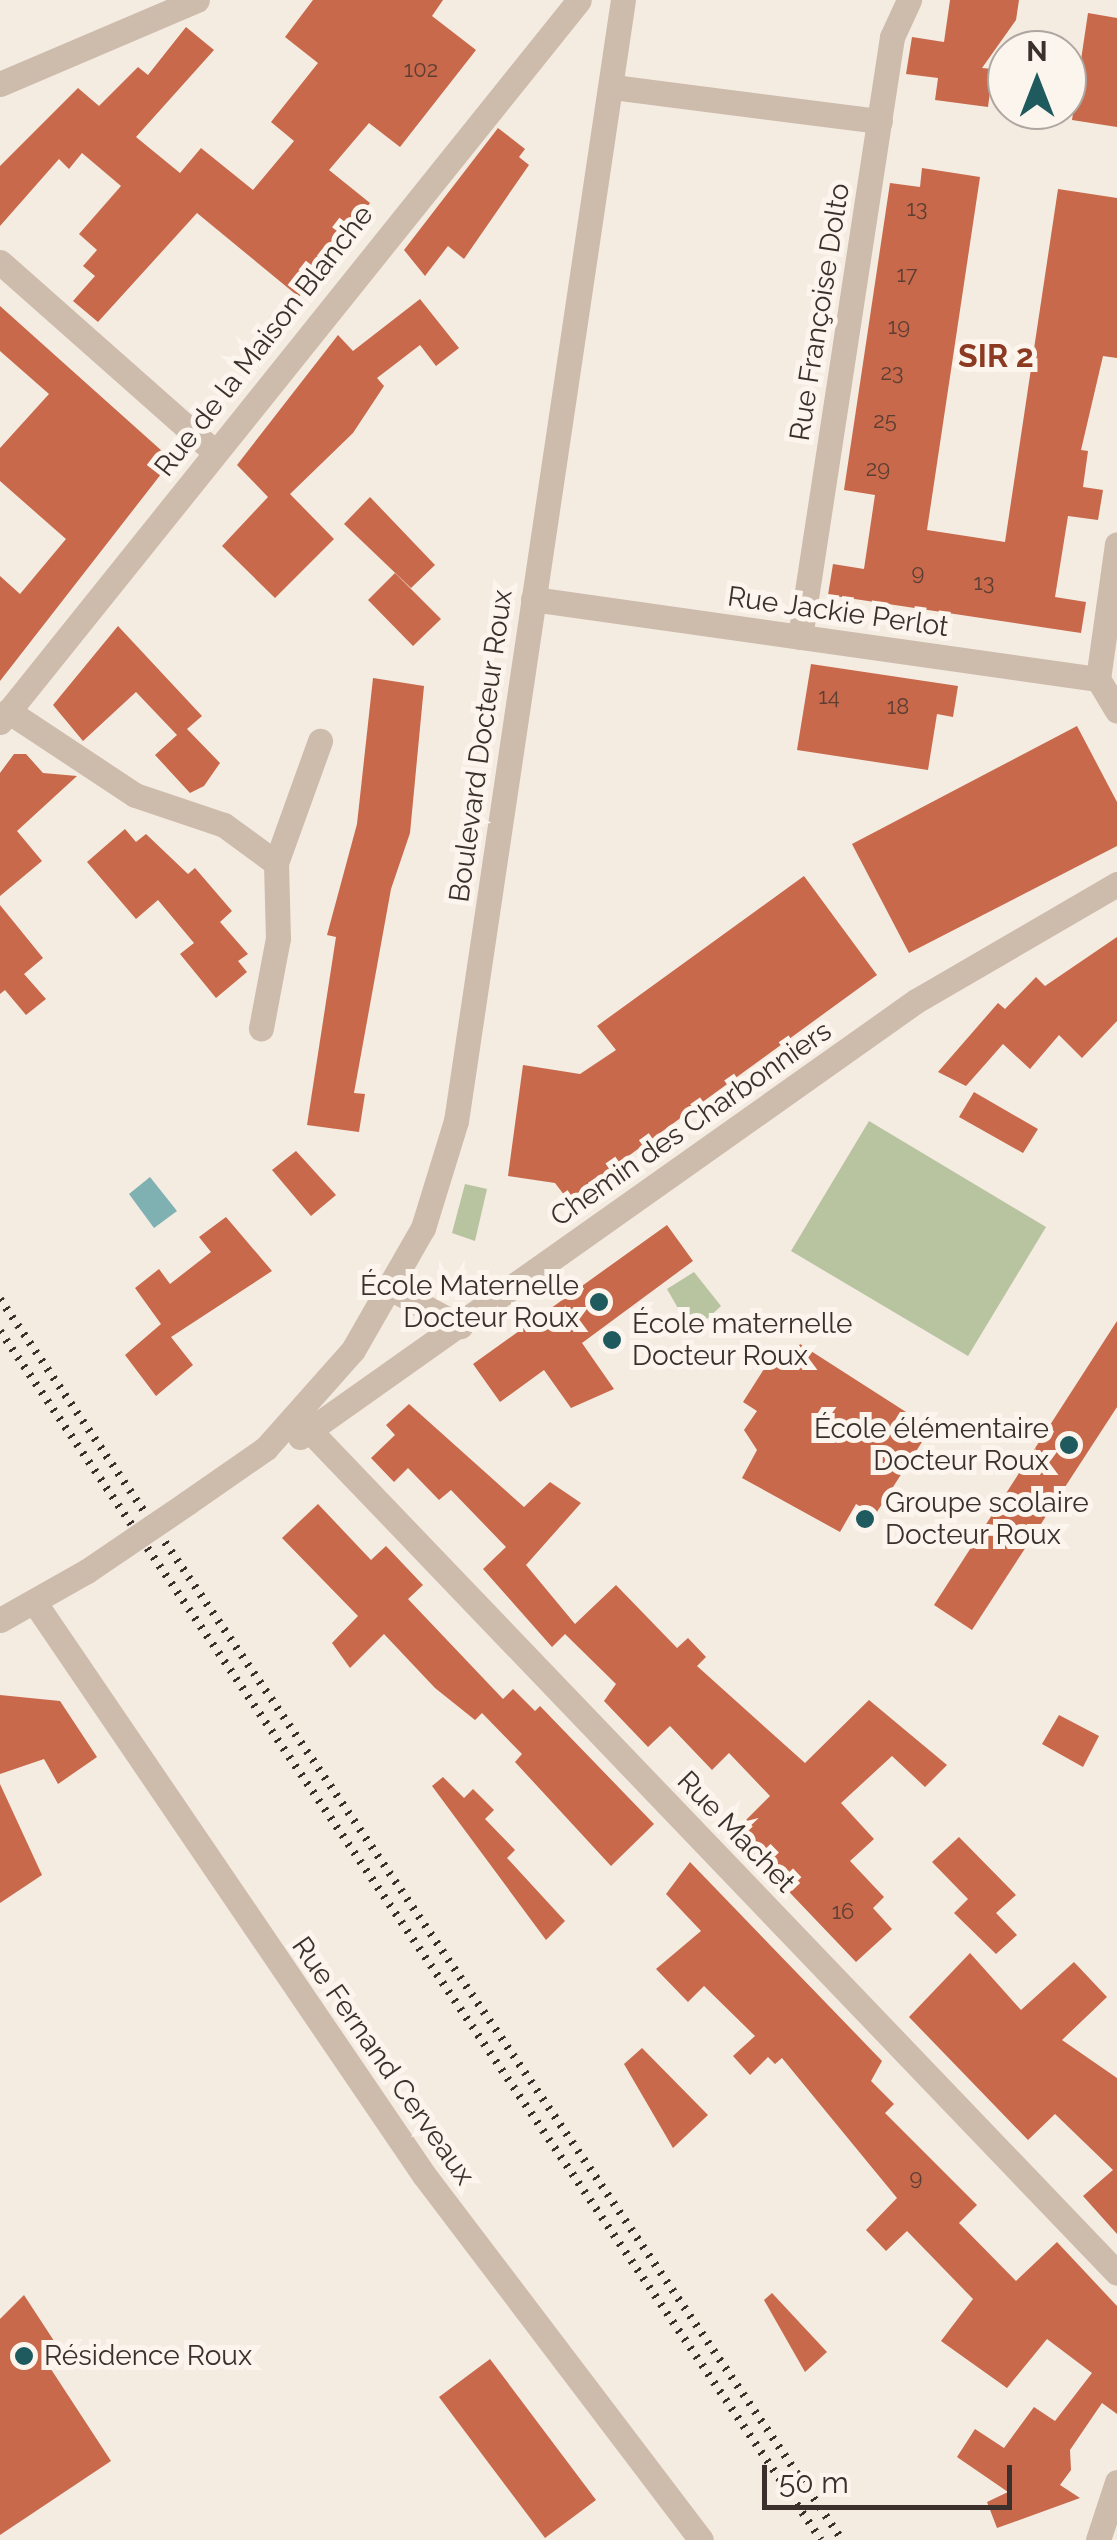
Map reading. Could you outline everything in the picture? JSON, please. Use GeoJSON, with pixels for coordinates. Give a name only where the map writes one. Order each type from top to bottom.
{"type":"FeatureCollection","features":[{"type":"Feature","properties":{"kind":"street"},"geometry":{"type":"LineString","coordinates":[[0,84],[196,0]]}},
{"type":"Feature","properties":{"kind":"street","name":"Rue de la Maison Blanche"},"geometry":{"type":"LineString","coordinates":[[4,717],[579,0]]}},
{"type":"Feature","properties":{"kind":"street","name":"Boulevard Docteur Roux"},"geometry":{"type":"LineString","coordinates":[[0,1620],[87,1571],[266,1448],[354,1350],[423,1228],[456,1121],[623,0]]}},
{"type":"Feature","properties":{"kind":"street","name":"Rue Françoise Dolto"},"geometry":{"type":"LineString","coordinates":[[800,637],[880,121],[898,16],[909,0]]}},
{"type":"Feature","properties":{"kind":"street"},"geometry":{"type":"LineString","coordinates":[[612,87],[880,121]]}},
{"type":"Feature","properties":{"kind":"street"},"geometry":{"type":"LineString","coordinates":[[0,262],[216,453]]}},
{"type":"Feature","properties":{"kind":"street"},"geometry":{"type":"LineString","coordinates":[[1117,544],[1098,679],[1117,711]]}},
{"type":"Feature","properties":{"kind":"street","name":"Rue Jackie Perlot"},"geometry":{"type":"LineString","coordinates":[[533,600],[1098,679]]}},
{"type":"Feature","properties":{"kind":"street"},"geometry":{"type":"LineString","coordinates":[[4,717],[135,795],[224,825],[276,863]]}},
{"type":"Feature","properties":{"kind":"street"},"geometry":{"type":"LineString","coordinates":[[261,1028],[278,938],[276,863],[320,741]]}},
{"type":"Feature","properties":{"kind":"street","name":"Chemin des Charbonniers"},"geometry":{"type":"LineString","coordinates":[[312,1433],[916,1001],[1117,884]]}},
{"type":"Feature","properties":{"kind":"street"},"geometry":{"type":"LineString","coordinates":[[390,1288],[460,1326]]}},
{"type":"Feature","properties":{"kind":"street","name":"Boulevard Docteur Roux"},"geometry":{"type":"LineString","coordinates":[[266,1448],[312,1433]]}},
{"type":"Feature","properties":{"kind":"street","name":"Rue Machet"},"geometry":{"type":"LineString","coordinates":[[312,1433],[1117,2273]]}},
{"type":"Feature","properties":{"kind":"street","name":"Rue Fernand Cerveaux"},"geometry":{"type":"LineString","coordinates":[[35,1603],[424,2175],[701,2540]]}},
{"type":"Feature","properties":{"kind":"street"},"geometry":{"type":"LineString","coordinates":[[1098,2540],[1117,2482]]}},
{"type":"Feature","properties":{"kind":"green space"},"geometry":{"type":"Polygon","coordinates":[[[869,1121],[1046,1227],[968,1356],[791,1251],[869,1121]]]}},
{"type":"Feature","properties":{"kind":"green space"},"geometry":{"type":"Polygon","coordinates":[[[465,1184],[487,1189],[475,1241],[452,1233],[465,1184]]]}},
{"type":"Feature","properties":{"kind":"green space"},"geometry":{"type":"Polygon","coordinates":[[[694,1272],[721,1306],[705,1321],[679,1310],[667,1289],[694,1272]]]}},
{"type":"Feature","properties":{"kind":"water"},"geometry":{"type":"Polygon","coordinates":[[[150,1177],[177,1211],[154,1228],[129,1194],[150,1177]]]}},
{"type":"Feature","properties":{"kind":"building"},"geometry":{"type":"Polygon","coordinates":[[[313,0],[443,0],[432,16],[476,50],[400,147],[369,123],[329,170],[370,203],[299,297],[197,213],[98,322],[73,301],[95,276],[83,266],[97,250],[79,234],[121,186],[82,153],[69,169],[59,159],[0,226],[0,166],[78,88],[99,106],[138,67],[148,75],[186,27],[214,50],[136,137],[180,173],[201,148],[253,190],[294,141],[271,122],[318,63],[285,37],[313,0]]]}},
{"type":"Feature","properties":{"kind":"building"},"geometry":{"type":"Polygon","coordinates":[[[950,0],[1019,0],[1016,20],[1009,30],[987,30],[987,61],[982,68],[987,68],[987,107],[935,100],[938,78],[906,74],[912,37],[944,42],[950,0]]]}},
{"type":"Feature","properties":{"kind":"building"},"geometry":{"type":"Polygon","coordinates":[[[1088,13],[1117,18],[1117,127],[1087,122],[1088,13]]]}},
{"type":"Feature","properties":{"kind":"building"},"geometry":{"type":"Polygon","coordinates":[[[498,128],[525,149],[519,157],[529,165],[464,259],[448,246],[425,276],[404,250],[498,128]]]}},
{"type":"Feature","properties":{"kind":"building"},"geometry":{"type":"Polygon","coordinates":[[[922,168],[980,177],[927,530],[1005,542],[1058,189],[1117,198],[1117,358],[1103,356],[1081,450],[1088,451],[1083,487],[1103,490],[1098,520],[1068,516],[1055,597],[1086,602],[1081,633],[828,595],[833,564],[864,569],[875,495],[844,490],[890,183],[920,187],[922,168]]]}},
{"type":"Feature","properties":{"kind":"building"},"geometry":{"type":"Polygon","coordinates":[[[420,299],[459,348],[436,366],[420,345],[377,378],[384,386],[353,433],[290,494],[334,539],[275,598],[222,546],[268,497],[237,465],[338,335],[353,351],[420,299]]]}},
{"type":"Feature","properties":{"kind":"building"},"geometry":{"type":"Polygon","coordinates":[[[0,306],[172,460],[0,681],[0,576],[20,594],[66,539],[0,481],[0,448],[49,394],[0,351],[0,306]]]}},
{"type":"Feature","properties":{"kind":"building"},"geometry":{"type":"Polygon","coordinates":[[[370,497],[435,565],[411,588],[344,524],[370,497]]]}},
{"type":"Feature","properties":{"kind":"building"},"geometry":{"type":"Polygon","coordinates":[[[395,573],[441,619],[413,646],[368,600],[395,573]]]}},
{"type":"Feature","properties":{"kind":"building"},"geometry":{"type":"Polygon","coordinates":[[[118,626],[202,716],[187,729],[220,763],[204,786],[190,793],[155,755],[177,735],[136,692],[83,741],[53,705],[118,626]]]}},
{"type":"Feature","properties":{"kind":"building"},"geometry":{"type":"Polygon","coordinates":[[[811,664],[958,686],[953,717],[937,714],[928,770],[797,750],[811,664]]]}},
{"type":"Feature","properties":{"kind":"building"},"geometry":{"type":"Polygon","coordinates":[[[373,678],[424,686],[410,833],[391,889],[354,1093],[365,1094],[359,1132],[307,1125],[336,937],[327,935],[357,824],[373,678]]]}},
{"type":"Feature","properties":{"kind":"building"},"geometry":{"type":"Polygon","coordinates":[[[1077,726],[1117,802],[1117,846],[909,953],[852,844],[1077,726]]]}},
{"type":"Feature","properties":{"kind":"building"},"geometry":{"type":"Polygon","coordinates":[[[14,754],[26,754],[43,773],[77,776],[17,831],[42,861],[0,896],[0,773],[14,754]]]}},
{"type":"Feature","properties":{"kind":"building"},"geometry":{"type":"Polygon","coordinates":[[[125,829],[136,842],[146,834],[188,874],[195,868],[232,911],[220,922],[248,954],[238,961],[247,972],[216,998],[180,954],[194,943],[158,900],[136,919],[87,862],[125,829]]]}},
{"type":"Feature","properties":{"kind":"building"},"geometry":{"type":"Polygon","coordinates":[[[804,876],[877,975],[568,1200],[555,1183],[508,1176],[523,1065],[580,1074],[616,1050],[597,1026],[804,876]]]}},
{"type":"Feature","properties":{"kind":"building"},"geometry":{"type":"Polygon","coordinates":[[[0,905],[43,958],[24,974],[46,999],[26,1015],[5,990],[0,994],[0,905]]]}},
{"type":"Feature","properties":{"kind":"building"},"geometry":{"type":"Polygon","coordinates":[[[1117,937],[1117,1021],[1082,1058],[1059,1035],[1030,1069],[1003,1044],[966,1086],[938,1072],[998,1003],[1005,1009],[1036,977],[1045,986],[1117,937]]]}},
{"type":"Feature","properties":{"kind":"building"},"geometry":{"type":"Polygon","coordinates":[[[974,1092],[1038,1129],[1023,1153],[959,1117],[974,1092]]]}},
{"type":"Feature","properties":{"kind":"building"},"geometry":{"type":"Polygon","coordinates":[[[296,1151],[336,1195],[311,1216],[272,1170],[296,1151]]]}},
{"type":"Feature","properties":{"kind":"building"},"geometry":{"type":"Polygon","coordinates":[[[226,1217],[272,1271],[171,1337],[193,1365],[156,1396],[125,1355],[161,1324],[135,1288],[159,1269],[170,1284],[211,1252],[199,1237],[226,1217]]]}},
{"type":"Feature","properties":{"kind":"building","name":"École Maternelle Docteur Roux"},"geometry":{"type":"Polygon","coordinates":[[[667,1225],[693,1261],[582,1343],[614,1389],[571,1408],[544,1370],[500,1402],[473,1364],[667,1225]]]}},
{"type":"Feature","properties":{"kind":"building","name":"École élémentaire Docteur Roux"},"geometry":{"type":"Polygon","coordinates":[[[1117,1321],[1117,1407],[972,1630],[934,1605],[1117,1321]]]}},
{"type":"Feature","properties":{"kind":"building"},"geometry":{"type":"Polygon","coordinates":[[[800,1344],[931,1428],[875,1515],[856,1504],[840,1532],[742,1478],[757,1450],[744,1430],[757,1411],[743,1402],[773,1355],[787,1364],[800,1344]]]}},
{"type":"Feature","properties":{"kind":"building"},"geometry":{"type":"Polygon","coordinates":[[[409,1404],[524,1507],[550,1482],[581,1503],[526,1565],[575,1624],[616,1585],[677,1648],[688,1638],[706,1657],[697,1666],[805,1763],[869,1700],[947,1765],[925,1787],[892,1756],[841,1803],[874,1839],[850,1861],[884,1897],[873,1908],[892,1929],[856,1962],[733,1833],[770,1796],[729,1753],[712,1770],[670,1726],[648,1747],[604,1701],[616,1684],[565,1634],[552,1647],[483,1569],[506,1547],[451,1490],[439,1500],[408,1468],[394,1482],[371,1458],[395,1435],[386,1425],[409,1404]]]}},
{"type":"Feature","properties":{"kind":"building"},"geometry":{"type":"Polygon","coordinates":[[[318,1504],[371,1560],[386,1546],[423,1585],[408,1599],[503,1699],[513,1689],[535,1711],[540,1706],[654,1824],[611,1866],[515,1762],[522,1754],[482,1713],[475,1720],[435,1688],[384,1634],[350,1668],[332,1643],[358,1616],[282,1538],[318,1504]]]}},
{"type":"Feature","properties":{"kind":"building"},"geometry":{"type":"Polygon","coordinates":[[[0,1695],[60,1701],[97,1757],[58,1784],[44,1759],[0,1774],[0,1695]]]}},
{"type":"Feature","properties":{"kind":"building"},"geometry":{"type":"Polygon","coordinates":[[[1059,1715],[1099,1736],[1083,1767],[1042,1744],[1059,1715]]]}},
{"type":"Feature","properties":{"kind":"building"},"geometry":{"type":"Polygon","coordinates":[[[443,1777],[464,1798],[473,1789],[494,1810],[485,1819],[515,1850],[507,1858],[565,1921],[546,1940],[432,1786],[443,1777]]]}},
{"type":"Feature","properties":{"kind":"building"},"geometry":{"type":"Polygon","coordinates":[[[0,1784],[42,1875],[0,1903],[0,1784]]]}},
{"type":"Feature","properties":{"kind":"building"},"geometry":{"type":"Polygon","coordinates":[[[959,1837],[1016,1895],[996,1913],[1017,1935],[996,1954],[954,1913],[968,1899],[932,1862],[959,1837]]]}},
{"type":"Feature","properties":{"kind":"building"},"geometry":{"type":"Polygon","coordinates":[[[690,1862],[882,2061],[871,2081],[894,2104],[885,2113],[977,2205],[959,2223],[1016,2281],[1057,2242],[1117,2306],[1117,2414],[1102,2403],[1070,2450],[1071,2470],[1060,2485],[1080,2498],[997,2528],[987,2502],[1008,2492],[957,2457],[975,2429],[1004,2448],[1034,2407],[1055,2421],[1092,2373],[1047,2339],[1007,2388],[941,2341],[973,2299],[907,2231],[886,2251],[866,2230],[897,2198],[782,2058],[775,2064],[768,2057],[750,2075],[733,2056],[755,2036],[704,1986],[688,2002],[656,1969],[701,1931],[666,1894],[690,1862]]]}},
{"type":"Feature","properties":{"kind":"building"},"geometry":{"type":"Polygon","coordinates":[[[970,1953],[1021,2010],[1074,1962],[1107,1997],[1062,2040],[1117,2078],[1117,2234],[1083,2196],[1113,2170],[1055,2114],[1028,2140],[909,2017],[970,1953]]]}},
{"type":"Feature","properties":{"kind":"building"},"geometry":{"type":"Polygon","coordinates":[[[642,2048],[708,2115],[673,2148],[624,2064],[642,2048]]]}},
{"type":"Feature","properties":{"kind":"building"},"geometry":{"type":"Polygon","coordinates":[[[772,2293],[827,2352],[805,2372],[764,2300],[772,2293]]]}},
{"type":"Feature","properties":{"kind":"building"},"geometry":{"type":"Polygon","coordinates":[[[24,2295],[58,2347],[45,2360],[111,2461],[0,2535],[0,2319],[24,2295]]]}},
{"type":"Feature","properties":{"kind":"building"},"geometry":{"type":"Polygon","coordinates":[[[490,2359],[596,2500],[545,2538],[439,2397],[490,2359]]]}},
{"type":"Feature","properties":{"kind":"railway"},"geometry":{"type":"LineString","coordinates":[[0,1299],[842,2540]]}},
{"type":"Feature","properties":{"kind":"railway"},"geometry":{"type":"LineString","coordinates":[[0,1331],[821,2540]]}},
{"type":"Feature","properties":{"kind":"place","name":"École Maternelle Docteur Roux"},"geometry":{"type":"Point","coordinates":[599,1302]}},
{"type":"Feature","properties":{"kind":"place","name":"École maternelle Docteur Roux"},"geometry":{"type":"Point","coordinates":[612,1340]}},
{"type":"Feature","properties":{"kind":"place","name":"École élémentaire Docteur Roux"},"geometry":{"type":"Point","coordinates":[1069,1445]}},
{"type":"Feature","properties":{"kind":"place","name":"Groupe scolaire Docteur Roux"},"geometry":{"type":"Point","coordinates":[865,1519]}},
{"type":"Feature","properties":{"kind":"place","name":"Résidence Roux"},"geometry":{"type":"Point","coordinates":[24,2356]}},
{"type":"Feature","properties":{"kind":"district","name":"SIR 2"},"geometry":{"type":"Point","coordinates":[996,356]}}]}
